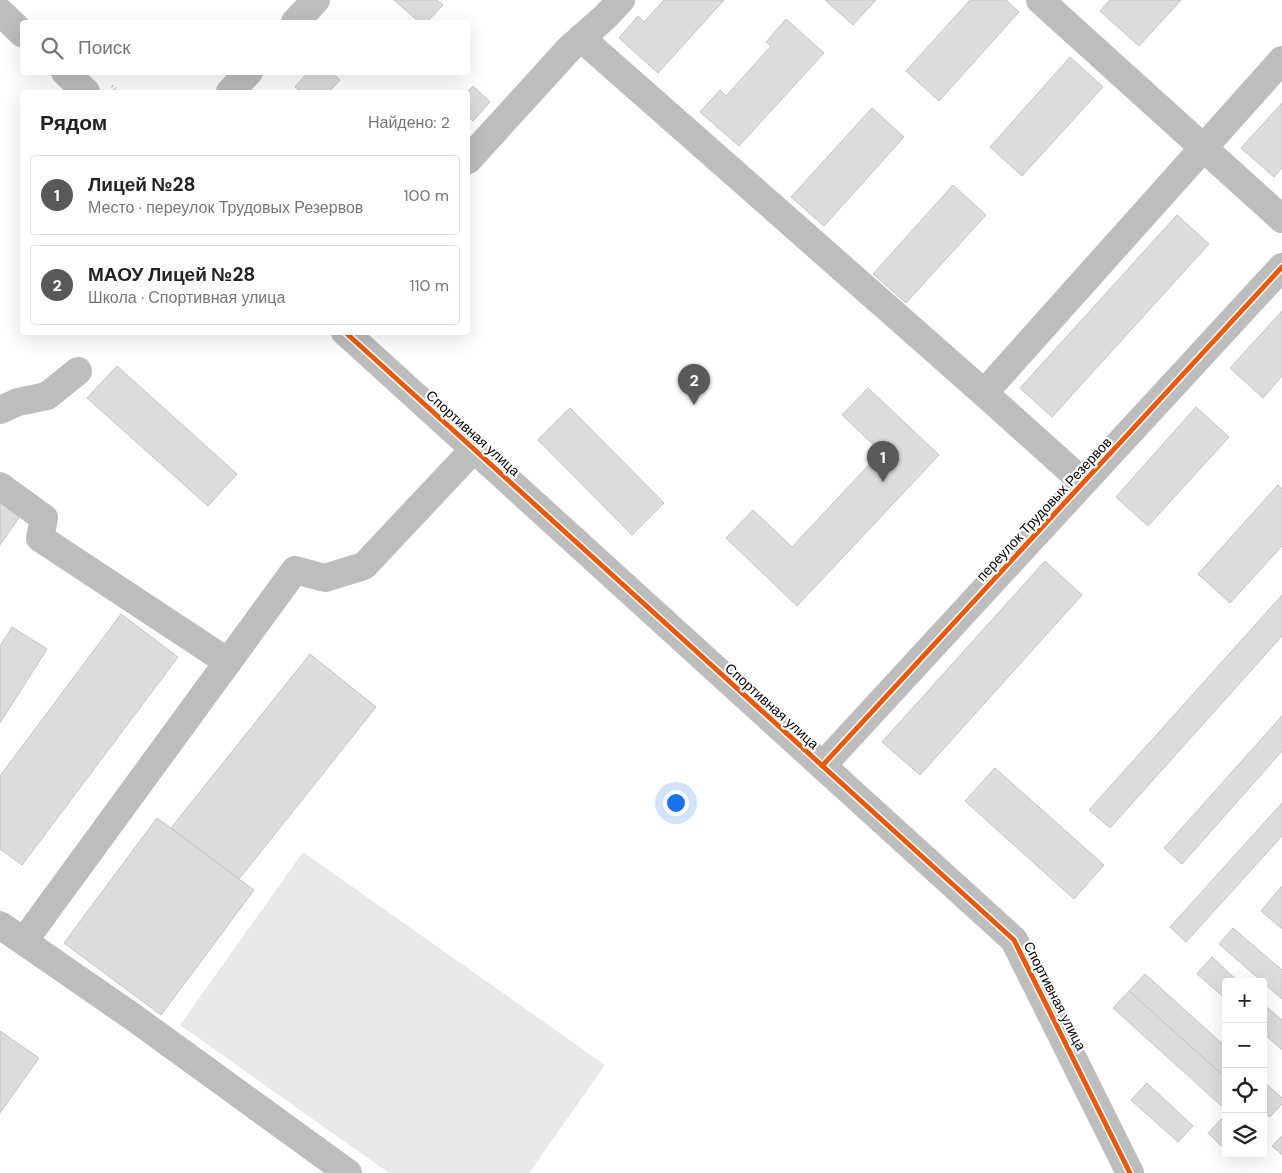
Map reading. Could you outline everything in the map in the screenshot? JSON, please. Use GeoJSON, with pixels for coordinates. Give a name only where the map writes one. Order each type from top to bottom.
{"type":"FeatureCollection","features":[{"type":"Feature","properties":{"kind":"street"},"geometry":{"type":"LineString","coordinates":[[297,20],[316,0]]}},
{"type":"Feature","properties":{"kind":"street"},"geometry":{"type":"LineString","coordinates":[[470,158],[569,49],[621,0]]}},
{"type":"Feature","properties":{"kind":"street"},"geometry":{"type":"LineString","coordinates":[[1040,0],[1282,220]]}},
{"type":"Feature","properties":{"kind":"street"},"geometry":{"type":"LineString","coordinates":[[0,12],[20,31]]}},
{"type":"Feature","properties":{"kind":"street"},"geometry":{"type":"LineString","coordinates":[[581,38],[1083,482]]}},
{"type":"Feature","properties":{"kind":"street"},"geometry":{"type":"LineString","coordinates":[[984,393],[1282,60]]}},
{"type":"Feature","properties":{"kind":"street"},"geometry":{"type":"LineString","coordinates":[[68,75],[84,90]]}},
{"type":"Feature","properties":{"kind":"street"},"geometry":{"type":"LineString","coordinates":[[232,90],[246,75]]}},
{"type":"Feature","properties":{"kind":"street","name":"переулок Трудовых Резервов"},"geometry":{"type":"LineString","coordinates":[[822,766],[1282,267]]}},
{"type":"Feature","properties":{"kind":"street","name":"Спортивная улица"},"geometry":{"type":"LineString","coordinates":[[348,335],[1014,940],[1130,1173]]}},
{"type":"Feature","properties":{"kind":"street"},"geometry":{"type":"LineString","coordinates":[[0,410],[18,402],[47,396],[78,372]]}},
{"type":"Feature","properties":{"kind":"street"},"geometry":{"type":"LineString","coordinates":[[24,941],[294,570],[325,578],[364,566],[474,449]]}},
{"type":"Feature","properties":{"kind":"street"},"geometry":{"type":"LineString","coordinates":[[0,486],[44,518],[40,538],[228,662]]}},
{"type":"Feature","properties":{"kind":"street"},"geometry":{"type":"LineString","coordinates":[[0,925],[133,1016],[348,1173]]}},
{"type":"Feature","properties":{"kind":"shaded area"},"geometry":{"type":"Polygon","coordinates":[[[303,852],[605,1065],[529,1173],[389,1173],[180,1025],[303,852]]]}},
{"type":"Feature","properties":{"kind":"building"},"geometry":{"type":"Polygon","coordinates":[[[394,0],[437,0],[443,5],[429,20],[417,20],[394,0]]]}},
{"type":"Feature","properties":{"kind":"building"},"geometry":{"type":"Polygon","coordinates":[[[664,0],[724,0],[658,73],[619,38],[638,16],[644,22],[664,0]]]}},
{"type":"Feature","properties":{"kind":"building"},"geometry":{"type":"Polygon","coordinates":[[[825,0],[876,0],[853,25],[825,0]]]}},
{"type":"Feature","properties":{"kind":"building"},"geometry":{"type":"Polygon","coordinates":[[[970,0],[1006,0],[1019,12],[939,101],[906,71],[970,0]]]}},
{"type":"Feature","properties":{"kind":"building"},"geometry":{"type":"Polygon","coordinates":[[[1110,0],[1181,0],[1139,46],[1100,11],[1110,0]]]}},
{"type":"Feature","properties":{"kind":"building"},"geometry":{"type":"Polygon","coordinates":[[[786,19],[824,53],[739,146],[700,112],[720,90],[726,96],[771,46],[766,42],[786,19]]]}},
{"type":"Feature","properties":{"kind":"building"},"geometry":{"type":"Polygon","coordinates":[[[1070,57],[1103,87],[1022,176],[990,147],[1070,57]]]}},
{"type":"Feature","properties":{"kind":"building"},"geometry":{"type":"Polygon","coordinates":[[[305,75],[334,75],[340,80],[331,90],[299,90],[295,87],[305,75]]]}},
{"type":"Feature","properties":{"kind":"building"},"geometry":{"type":"Polygon","coordinates":[[[473,86],[490,102],[473,121],[470,118],[469,90],[473,86]]]}},
{"type":"Feature","properties":{"kind":"building"},"geometry":{"type":"Polygon","coordinates":[[[1282,103],[1282,168],[1274,177],[1241,148],[1282,103]]]}},
{"type":"Feature","properties":{"kind":"building"},"geometry":{"type":"Polygon","coordinates":[[[872,108],[904,137],[824,226],[791,197],[872,108]]]}},
{"type":"Feature","properties":{"kind":"building"},"geometry":{"type":"Polygon","coordinates":[[[953,185],[986,215],[906,303],[873,274],[953,185]]]}},
{"type":"Feature","properties":{"kind":"building"},"geometry":{"type":"Polygon","coordinates":[[[1177,215],[1209,244],[1052,417],[1020,388],[1177,215]]]}},
{"type":"Feature","properties":{"kind":"building"},"geometry":{"type":"Polygon","coordinates":[[[1282,311],[1282,376],[1263,398],[1230,368],[1282,311]]]}},
{"type":"Feature","properties":{"kind":"building"},"geometry":{"type":"Polygon","coordinates":[[[117,366],[237,474],[208,506],[87,398],[117,366]]]}},
{"type":"Feature","properties":{"kind":"building"},"geometry":{"type":"Polygon","coordinates":[[[868,388],[939,455],[797,606],[726,538],[753,510],[792,547],[881,452],[842,415],[868,388]]]}},
{"type":"Feature","properties":{"kind":"building"},"geometry":{"type":"Polygon","coordinates":[[[1196,407],[1229,437],[1148,526],[1116,497],[1196,407]]]}},
{"type":"Feature","properties":{"kind":"building"},"geometry":{"type":"Polygon","coordinates":[[[570,408],[664,503],[632,535],[538,440],[570,408]]]}},
{"type":"Feature","properties":{"kind":"building"},"geometry":{"type":"Polygon","coordinates":[[[1278,485],[1282,489],[1282,546],[1230,603],[1198,574],[1278,485]]]}},
{"type":"Feature","properties":{"kind":"building"},"geometry":{"type":"Polygon","coordinates":[[[0,502],[20,516],[0,545],[0,502]]]}},
{"type":"Feature","properties":{"kind":"building"},"geometry":{"type":"Polygon","coordinates":[[[1045,561],[1082,595],[920,775],[882,742],[1045,561]]]}},
{"type":"Feature","properties":{"kind":"building"},"geometry":{"type":"Polygon","coordinates":[[[1282,595],[1282,636],[1110,828],[1089,810],[1282,595]]]}},
{"type":"Feature","properties":{"kind":"building"},"geometry":{"type":"Polygon","coordinates":[[[121,614],[178,657],[22,865],[0,849],[0,776],[121,614]]]}},
{"type":"Feature","properties":{"kind":"building"},"geometry":{"type":"Polygon","coordinates":[[[12,627],[47,649],[0,723],[0,646],[12,627]]]}},
{"type":"Feature","properties":{"kind":"building"},"geometry":{"type":"Polygon","coordinates":[[[310,654],[376,707],[239,879],[171,828],[310,654]]]}},
{"type":"Feature","properties":{"kind":"building"},"geometry":{"type":"Polygon","coordinates":[[[1282,716],[1282,751],[1182,864],[1164,848],[1282,716]]]}},
{"type":"Feature","properties":{"kind":"building"},"geometry":{"type":"Polygon","coordinates":[[[995,768],[1104,865],[1074,899],[965,801],[995,768]]]}},
{"type":"Feature","properties":{"kind":"building"},"geometry":{"type":"Polygon","coordinates":[[[1282,803],[1282,836],[1186,942],[1170,927],[1282,803]]]}},
{"type":"Feature","properties":{"kind":"building"},"geometry":{"type":"Polygon","coordinates":[[[157,818],[254,890],[161,1015],[64,943],[157,818]]]}},
{"type":"Feature","properties":{"kind":"building"},"geometry":{"type":"Polygon","coordinates":[[[1282,886],[1282,929],[1261,911],[1282,886]]]}},
{"type":"Feature","properties":{"kind":"building"},"geometry":{"type":"Polygon","coordinates":[[[1233,928],[1282,970],[1282,999],[1267,986],[1267,978],[1258,978],[1219,944],[1233,928]]]}},
{"type":"Feature","properties":{"kind":"building"},"geometry":{"type":"Polygon","coordinates":[[[1212,957],[1235,978],[1222,978],[1222,996],[1197,974],[1212,957]]]}},
{"type":"Feature","properties":{"kind":"building"},"geometry":{"type":"Polygon","coordinates":[[[1145,974],[1222,1043],[1222,1074],[1129,991],[1145,974]]]}},
{"type":"Feature","properties":{"kind":"building"},"geometry":{"type":"Polygon","coordinates":[[[1129,991],[1222,1074],[1222,1106],[1113,1008],[1129,991]]]}},
{"type":"Feature","properties":{"kind":"building"},"geometry":{"type":"Polygon","coordinates":[[[1267,1007],[1282,1020],[1282,1050],[1267,1037],[1267,1007]]]}},
{"type":"Feature","properties":{"kind":"building"},"geometry":{"type":"Polygon","coordinates":[[[0,1031],[39,1058],[0,1113],[0,1031]]]}},
{"type":"Feature","properties":{"kind":"building"},"geometry":{"type":"Polygon","coordinates":[[[1147,1083],[1193,1126],[1178,1142],[1131,1100],[1147,1083]]]}},
{"type":"Feature","properties":{"kind":"building"},"geometry":{"type":"Polygon","coordinates":[[[1267,1085],[1282,1098],[1282,1104],[1270,1117],[1267,1115],[1267,1085]]]}},
{"type":"Feature","properties":{"kind":"building"},"geometry":{"type":"Polygon","coordinates":[[[1222,1118],[1222,1147],[1208,1133],[1222,1118]]]}},
{"type":"Feature","properties":{"kind":"building"},"geometry":{"type":"Polygon","coordinates":[[[1282,1136],[1282,1155],[1272,1146],[1282,1136]]]}},
{"type":"Feature","properties":{"kind":"cycle path"},"geometry":{"type":"LineString","coordinates":[[822,766],[1282,267]]}},
{"type":"Feature","properties":{"kind":"cycle path"},"geometry":{"type":"LineString","coordinates":[[348,335],[1014,940],[1130,1173]]}},
{"type":"Feature","properties":{"kind":"place","name":"МАОУ Лицей №28"},"geometry":{"type":"Point","coordinates":[694,405]}},
{"type":"Feature","properties":{"kind":"place","name":"Лицей №28"},"geometry":{"type":"Point","coordinates":[883,482]}}]}
